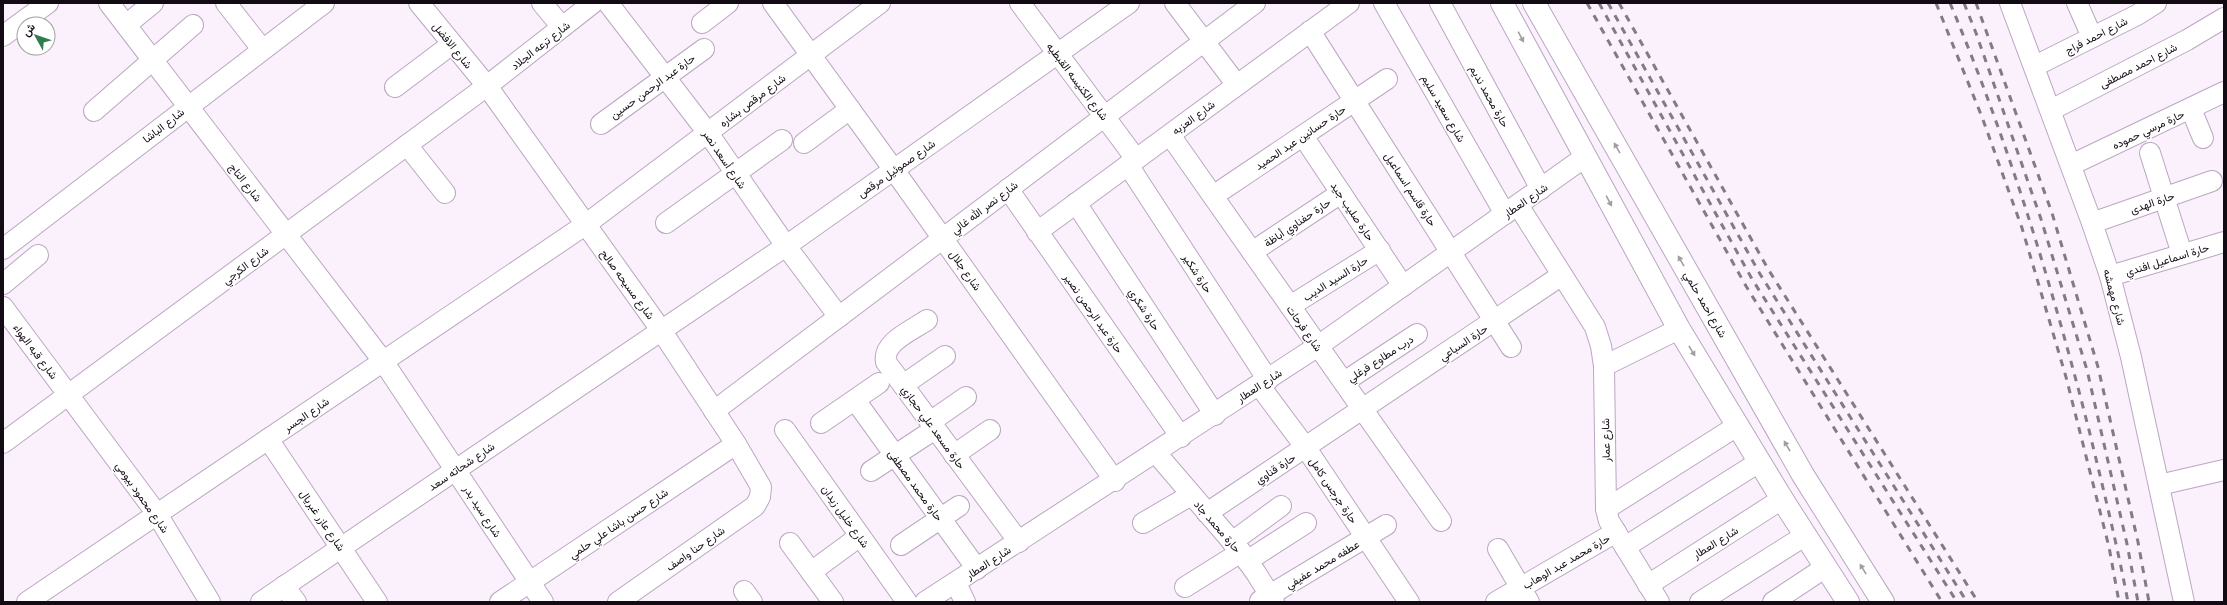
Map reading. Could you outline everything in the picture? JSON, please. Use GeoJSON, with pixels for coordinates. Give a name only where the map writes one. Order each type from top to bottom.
{"type":"FeatureCollection","features":[{"type":"Feature","properties":{"kind":"main road"},"geometry":{"type":"LineString","coordinates":[[1502,3],[1679,329],[1780,496],[1848,602]]}},
{"type":"Feature","properties":{"kind":"main road","name":"شارع احمد حلمي"},"geometry":{"type":"LineString","coordinates":[[1534,3],[1803,475],[1883,602]]}},
{"type":"Feature","properties":{"kind":"main road"},"geometry":{"type":"LineString","coordinates":[[1780,496],[1803,475]]}},
{"type":"Feature","properties":{"kind":"street"},"geometry":{"type":"LineString","coordinates":[[3,36],[48,3]]}},
{"type":"Feature","properties":{"kind":"street","name":"شارع التاج"},"geometry":{"type":"LineString","coordinates":[[109,3],[383,361]]}},
{"type":"Feature","properties":{"kind":"street"},"geometry":{"type":"LineString","coordinates":[[126,25],[153,3]]}},
{"type":"Feature","properties":{"kind":"street"},"geometry":{"type":"LineString","coordinates":[[226,3],[262,49]]}},
{"type":"Feature","properties":{"kind":"street","name":"شارع الباشا"},"geometry":{"type":"LineString","coordinates":[[3,249],[262,49],[324,3]]}},
{"type":"Feature","properties":{"kind":"street","name":"شارع الافضل"},"geometry":{"type":"LineString","coordinates":[[420,3],[486,86]]}},
{"type":"Feature","properties":{"kind":"street"},"geometry":{"type":"LineString","coordinates":[[542,3],[562,27]]}},
{"type":"Feature","properties":{"kind":"street","name":"شارع ترعه الجلاد"},"geometry":{"type":"LineString","coordinates":[[486,86],[593,3]]}},
{"type":"Feature","properties":{"kind":"street","name":"شارع أسعد نصر"},"geometry":{"type":"LineString","coordinates":[[608,3],[708,133],[786,246],[839,317]]}},
{"type":"Feature","properties":{"kind":"street"},"geometry":{"type":"LineString","coordinates":[[702,23],[728,3]]}},
{"type":"Feature","properties":{"kind":"street","name":"شارع جلال"},"geometry":{"type":"LineString","coordinates":[[773,3],[943,238],[1114,480]]}},
{"type":"Feature","properties":{"kind":"street","name":"شارع مرقص بشاره"},"geometry":{"type":"LineString","coordinates":[[585,225],[880,3]]}},
{"type":"Feature","properties":{"kind":"street","name":"شارع الكنيسه القبطيه"},"geometry":{"type":"LineString","coordinates":[[1020,3],[1104,116],[1132,162]]}},
{"type":"Feature","properties":{"kind":"street","name":"شارع صموئيل مرقص"},"geometry":{"type":"LineString","coordinates":[[661,330],[786,246],[1129,3]]}},
{"type":"Feature","properties":{"kind":"street"},"geometry":{"type":"LineString","coordinates":[[1175,3],[1237,85]]}},
{"type":"Feature","properties":{"kind":"street","name":"شارع نصر الله غالي"},"geometry":{"type":"LineString","coordinates":[[714,411],[1255,3]]}},
{"type":"Feature","properties":{"kind":"street","name":"شارع العزبه"},"geometry":{"type":"LineString","coordinates":[[1037,232],[1349,3]]}},
{"type":"Feature","properties":{"kind":"street","name":"شارع سعيد سليم"},"geometry":{"type":"LineString","coordinates":[[1384,3],[1511,209],[1562,275]]}},
{"type":"Feature","properties":{"kind":"street","name":"حارة محمد نديم"},"geometry":{"type":"LineString","coordinates":[[1440,3],[1540,189]]}},
{"type":"Feature","properties":{"kind":"street","name":"شارع مهمشه"},"geometry":{"type":"LineString","coordinates":[[2010,3],[2051,110],[2110,276],[2131,357],[2184,602]]}},
{"type":"Feature","properties":{"kind":"street"},"geometry":{"type":"LineString","coordinates":[[2077,3],[2092,37]]}},
{"type":"Feature","properties":{"kind":"street","name":"شارع احمد فراج"},"geometry":{"type":"LineString","coordinates":[[2034,66],[2156,3]]}},
{"type":"Feature","properties":{"kind":"street"},"geometry":{"type":"LineString","coordinates":[[2222,3],[2224,8]]}},
{"type":"Feature","properties":{"kind":"street","name":"شارع احمد مصطفى"},"geometry":{"type":"LineString","coordinates":[[2051,110],[2187,40],[2224,18]]}},
{"type":"Feature","properties":{"kind":"street"},"geometry":{"type":"LineString","coordinates":[[94,111],[193,25]]}},
{"type":"Feature","properties":{"kind":"street","name":"حارة قاسم اسماعيل"},"geometry":{"type":"LineString","coordinates":[[1310,31],[1511,347]]}},
{"type":"Feature","properties":{"kind":"street"},"geometry":{"type":"LineString","coordinates":[[396,87],[452,44]]}},
{"type":"Feature","properties":{"kind":"street","name":"حارة عبد الرحمن حسين"},"geometry":{"type":"LineString","coordinates":[[601,124],[664,76],[704,49]]}},
{"type":"Feature","properties":{"kind":"street","name":"حارة حسانين عبد الحميد"},"geometry":{"type":"LineString","coordinates":[[1213,196],[1387,79]]}},
{"type":"Feature","properties":{"kind":"street","name":"شارع الكرجي"},"geometry":{"type":"LineString","coordinates":[[3,443],[69,396],[486,86]]}},
{"type":"Feature","properties":{"kind":"street","name":"شارع مسيحه صالح"},"geometry":{"type":"LineString","coordinates":[[486,86],[661,330],[736,444],[761,487]]}},
{"type":"Feature","properties":{"kind":"street","name":"حارة مرسي حموده"},"geometry":{"type":"LineString","coordinates":[[2071,165],[2224,92]]}},
{"type":"Feature","properties":{"kind":"street"},"geometry":{"type":"LineString","coordinates":[[804,143],[850,109]]}},
{"type":"Feature","properties":{"kind":"street"},"geometry":{"type":"LineString","coordinates":[[2191,109],[2203,138]]}},
{"type":"Feature","properties":{"kind":"street","name":"شارع فرحات"},"geometry":{"type":"LineString","coordinates":[[1170,135],[1441,521]]}},
{"type":"Feature","properties":{"kind":"street","name":"حارة صليب جيد"},"geometry":{"type":"LineString","coordinates":[[1302,136],[1403,286]]}},
{"type":"Feature","properties":{"kind":"street"},"geometry":{"type":"LineString","coordinates":[[666,223],[782,140]]}},
{"type":"Feature","properties":{"kind":"street"},"geometry":{"type":"LineString","coordinates":[[407,145],[445,193]]}},
{"type":"Feature","properties":{"kind":"street"},"geometry":{"type":"LineString","coordinates":[[2150,152],[2182,254]]}},
{"type":"Feature","properties":{"kind":"street","name":"شارع العطار"},"geometry":{"type":"LineString","coordinates":[[925,602],[1264,383],[1586,157]]}},
{"type":"Feature","properties":{"kind":"street","name":"حارة شكير"},"geometry":{"type":"LineString","coordinates":[[1132,162],[1264,383]]}},
{"type":"Feature","properties":{"kind":"street","name":"حارة الهدى"},"geometry":{"type":"LineString","coordinates":[[2092,222],[2212,181]]}},
{"type":"Feature","properties":{"kind":"street","name":"حارة عبد الرحمن نصير"},"geometry":{"type":"LineString","coordinates":[[1008,189],[1181,437]]}},
{"type":"Feature","properties":{"kind":"street","name":"حارة حفناوي أباظة"},"geometry":{"type":"LineString","coordinates":[[1252,252],[1341,193]]}},
{"type":"Feature","properties":{"kind":"street","name":"حارة شكري"},"geometry":{"type":"LineString","coordinates":[[1076,203],[1215,415]]}},
{"type":"Feature","properties":{"kind":"street","name":"شارع الجسر"},"geometry":{"type":"LineString","coordinates":[[27,602],[585,225]]}},
{"type":"Feature","properties":{"kind":"street","name":"حارة اسماعيل افندي"},"geometry":{"type":"LineString","coordinates":[[2110,276],[2224,242]]}},
{"type":"Feature","properties":{"kind":"street","name":"حارة السيد الديب"},"geometry":{"type":"LineString","coordinates":[[1290,306],[1380,250]]}},
{"type":"Feature","properties":{"kind":"street"},"geometry":{"type":"LineString","coordinates":[[3,284],[38,255]]}},
{"type":"Feature","properties":{"kind":"street","name":"حارة السباعي"},"geometry":{"type":"LineString","coordinates":[[1363,410],[1562,275]]}},
{"type":"Feature","properties":{"kind":"street","name":"شارع عمار"},"geometry":{"type":"LineString","coordinates":[[1562,275],[1595,327],[1601,346],[1604,366],[1606,509],[1610,521],[1659,602]]}},
{"type":"Feature","properties":{"kind":"street","name":"شارع قبه الهواء"},"geometry":{"type":"LineString","coordinates":[[3,307],[69,396]]}},
{"type":"Feature","properties":{"kind":"street","name":"حارة مسعد علي حجازي"},"geometry":{"type":"LineString","coordinates":[[927,320],[891,344],[886,352],[886,362],[1019,542]]}},
{"type":"Feature","properties":{"kind":"street"},"geometry":{"type":"LineString","coordinates":[[1604,366],[1679,329]]}},
{"type":"Feature","properties":{"kind":"street","name":"شارع شحاته سعد"},"geometry":{"type":"LineString","coordinates":[[261,602],[661,330]]}},
{"type":"Feature","properties":{"kind":"street","name":"درب مطاوع فرغلي"},"geometry":{"type":"LineString","coordinates":[[1344,382],[1416,334]]}},
{"type":"Feature","properties":{"kind":"street"},"geometry":{"type":"LineString","coordinates":[[903,385],[945,356]]}},
{"type":"Feature","properties":{"kind":"street","name":"شارع سيد بدر"},"geometry":{"type":"LineString","coordinates":[[383,361],[543,602]]}},
{"type":"Feature","properties":{"kind":"street"},"geometry":{"type":"LineString","coordinates":[[821,423],[879,383]]}},
{"type":"Feature","properties":{"kind":"street","name":"حارة جرجس كامل"},"geometry":{"type":"LineString","coordinates":[[1264,383],[1367,538],[1404,600]]}},
{"type":"Feature","properties":{"kind":"street","name":"شارع محمود بيومي"},"geometry":{"type":"LineString","coordinates":[[69,396],[157,514],[210,602]]}},
{"type":"Feature","properties":{"kind":"street"},"geometry":{"type":"LineString","coordinates":[[871,471],[895,456],[966,397]]}},
{"type":"Feature","properties":{"kind":"street","name":"حارة محمد مصطفى"},"geometry":{"type":"LineString","coordinates":[[855,400],[976,569]]}},
{"type":"Feature","properties":{"kind":"street","name":"حارة قناوي"},"geometry":{"type":"LineString","coordinates":[[1207,513],[1363,410]]}},
{"type":"Feature","properties":{"kind":"street"},"geometry":{"type":"LineString","coordinates":[[1606,509],[1738,426]]}},
{"type":"Feature","properties":{"kind":"street","name":"شارع خليل زيدان"},"geometry":{"type":"LineString","coordinates":[[785,430],[907,602]]}},
{"type":"Feature","properties":{"kind":"street"},"geometry":{"type":"LineString","coordinates":[[954,455],[990,430]]}},
{"type":"Feature","properties":{"kind":"street","name":"شارع عازر غبريال"},"geometry":{"type":"LineString","coordinates":[[268,439],[378,602]]}},
{"type":"Feature","properties":{"kind":"street","name":"شارع حسن باشا علي حلمي"},"geometry":{"type":"LineString","coordinates":[[500,602],[736,444]]}},
{"type":"Feature","properties":{"kind":"street","name":"حارة محمد جاد"},"geometry":{"type":"LineString","coordinates":[[1156,453],[1240,551],[1267,600]]}},
{"type":"Feature","properties":{"kind":"street","name":"حارة محمد عبد الوهاب"},"geometry":{"type":"LineString","coordinates":[[1496,602],[1525,595],[1621,539],[1759,462]]}},
{"type":"Feature","properties":{"kind":"street"},"geometry":{"type":"LineString","coordinates":[[2159,485],[2224,470]]}},
{"type":"Feature","properties":{"kind":"street","name":"شارع حنا واصف"},"geometry":{"type":"LineString","coordinates":[[618,602],[755,506],[760,497],[761,487]]}},
{"type":"Feature","properties":{"kind":"street"},"geometry":{"type":"LineString","coordinates":[[1143,523],[1191,495]]}},
{"type":"Feature","properties":{"kind":"street","name":"شارع العطار"},"geometry":{"type":"LineString","coordinates":[[1648,585],[1780,496]]}},
{"type":"Feature","properties":{"kind":"street"},"geometry":{"type":"LineString","coordinates":[[901,545],[959,506]]}},
{"type":"Feature","properties":{"kind":"street"},"geometry":{"type":"LineString","coordinates":[[1240,551],[1280,506]]}},
{"type":"Feature","properties":{"kind":"street"},"geometry":{"type":"LineString","coordinates":[[1185,587],[1240,551],[1306,523]]}},
{"type":"Feature","properties":{"kind":"street","name":"عطفه محمد عفيفي"},"geometry":{"type":"LineString","coordinates":[[1267,600],[1386,525]]}},
{"type":"Feature","properties":{"kind":"street"},"geometry":{"type":"LineString","coordinates":[[1700,602],[1806,535]]}},
{"type":"Feature","properties":{"kind":"street"},"geometry":{"type":"LineString","coordinates":[[811,572],[860,536]]}},
{"type":"Feature","properties":{"kind":"street"},"geometry":{"type":"LineString","coordinates":[[790,543],[833,602]]}},
{"type":"Feature","properties":{"kind":"street"},"geometry":{"type":"LineString","coordinates":[[1498,549],[1525,595]]}},
{"type":"Feature","properties":{"kind":"street"},"geometry":{"type":"LineString","coordinates":[[1773,602],[1826,567]]}},
{"type":"Feature","properties":{"kind":"street"},"geometry":{"type":"LineString","coordinates":[[956,583],[965,602]]}},
{"type":"Feature","properties":{"kind":"street"},"geometry":{"type":"LineString","coordinates":[[284,586],[296,602]]}},
{"type":"Feature","properties":{"kind":"railway"},"geometry":{"type":"LineString","coordinates":[[1587,3],[1746,286],[1942,602]]}},
{"type":"Feature","properties":{"kind":"railway"},"geometry":{"type":"LineString","coordinates":[[1599,3],[1752,279],[1957,602]]}},
{"type":"Feature","properties":{"kind":"railway"},"geometry":{"type":"LineString","coordinates":[[1608,3],[1760,274],[1967,602]]}},
{"type":"Feature","properties":{"kind":"railway"},"geometry":{"type":"LineString","coordinates":[[1619,3],[1768,269],[1978,602]]}},
{"type":"Feature","properties":{"kind":"railway"},"geometry":{"type":"LineString","coordinates":[[1936,3],[1982,117],[2022,228],[2066,377],[2109,547],[2119,602]]}},
{"type":"Feature","properties":{"kind":"railway"},"geometry":{"type":"LineString","coordinates":[[1950,3],[2010,161],[2044,268],[2089,430],[2115,537],[2128,602]]}},
{"type":"Feature","properties":{"kind":"railway"},"geometry":{"type":"LineString","coordinates":[[1964,3],[1976,33],[2041,219],[2087,370],[2127,544],[2138,602]]}},
{"type":"Feature","properties":{"kind":"railway"},"geometry":{"type":"LineString","coordinates":[[1976,3],[2052,213],[2098,367],[2138,542],[2149,602]]}}]}
